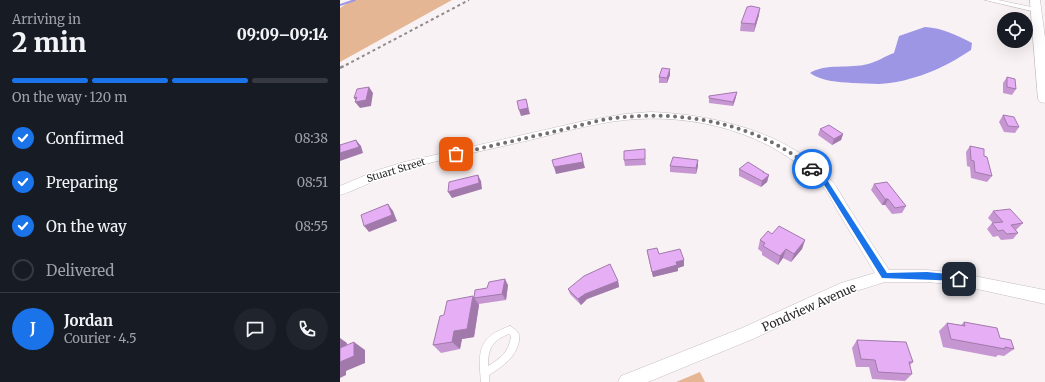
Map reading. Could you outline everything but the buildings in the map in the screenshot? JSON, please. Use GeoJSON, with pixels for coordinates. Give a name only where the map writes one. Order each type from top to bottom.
{"type":"FeatureCollection","features":[{"type":"Feature","properties":{"kind":"main road"},"geometry":{"type":"LineString","coordinates":[[1035,5],[1045,94]]}},
{"type":"Feature","properties":{"kind":"street"},"geometry":{"type":"LineString","coordinates":[[988,0],[1035,5]]}},
{"type":"Feature","properties":{"kind":"street","name":"Stuart Street"},"geometry":{"type":"LineString","coordinates":[[340,191],[386,171],[412,164],[625,117],[665,116],[701,119],[726,125],[766,140],[784,149],[804,163],[825,181],[885,276]]}},
{"type":"Feature","properties":{"kind":"street","name":"Pondview Avenue"},"geometry":{"type":"LineString","coordinates":[[627,382],[747,334],[846,288],[885,276],[927,276],[959,279],[1045,297]]}},
{"type":"Feature","properties":{"kind":"lane"},"geometry":{"type":"LineString","coordinates":[[484,373],[509,355],[515,346],[515,335],[510,330],[493,336],[486,347],[483,363],[484,373],[485,382]]}},
{"type":"Feature","properties":{"kind":"shaded area"},"geometry":{"type":"Polygon","coordinates":[[[352,0],[452,0],[340,62],[340,8],[352,0]]]}},
{"type":"Feature","properties":{"kind":"shaded area"},"geometry":{"type":"Polygon","coordinates":[[[925,27],[944,30],[972,43],[971,50],[950,63],[928,73],[892,83],[876,84],[835,82],[819,78],[810,73],[823,68],[861,65],[875,62],[894,53],[899,36],[925,27]]]}},
{"type":"Feature","properties":{"kind":"shaded area"},"geometry":{"type":"Polygon","coordinates":[[[700,372],[705,382],[676,382],[700,372]]]}},
{"type":"Feature","properties":{"kind":"waterway"},"geometry":{"type":"LineString","coordinates":[[340,5],[355,0]]}},
{"type":"Feature","properties":{"kind":"railway"},"geometry":{"type":"LineString","coordinates":[[346,65],[469,0]]}},
{"type":"Feature","properties":{"kind":"railway"},"geometry":{"type":"LineString","coordinates":[[340,68],[346,65]]}},
{"type":"Feature","properties":{"kind":"way so far"},"geometry":{"type":"LineString","coordinates":[[456,154],[625,117],[665,116],[701,119],[726,125],[766,140],[784,149],[812,169]]}},
{"type":"Feature","properties":{"kind":"route"},"geometry":{"type":"LineString","coordinates":[[812,169],[825,181],[885,276],[927,276],[959,279]]}}]}
